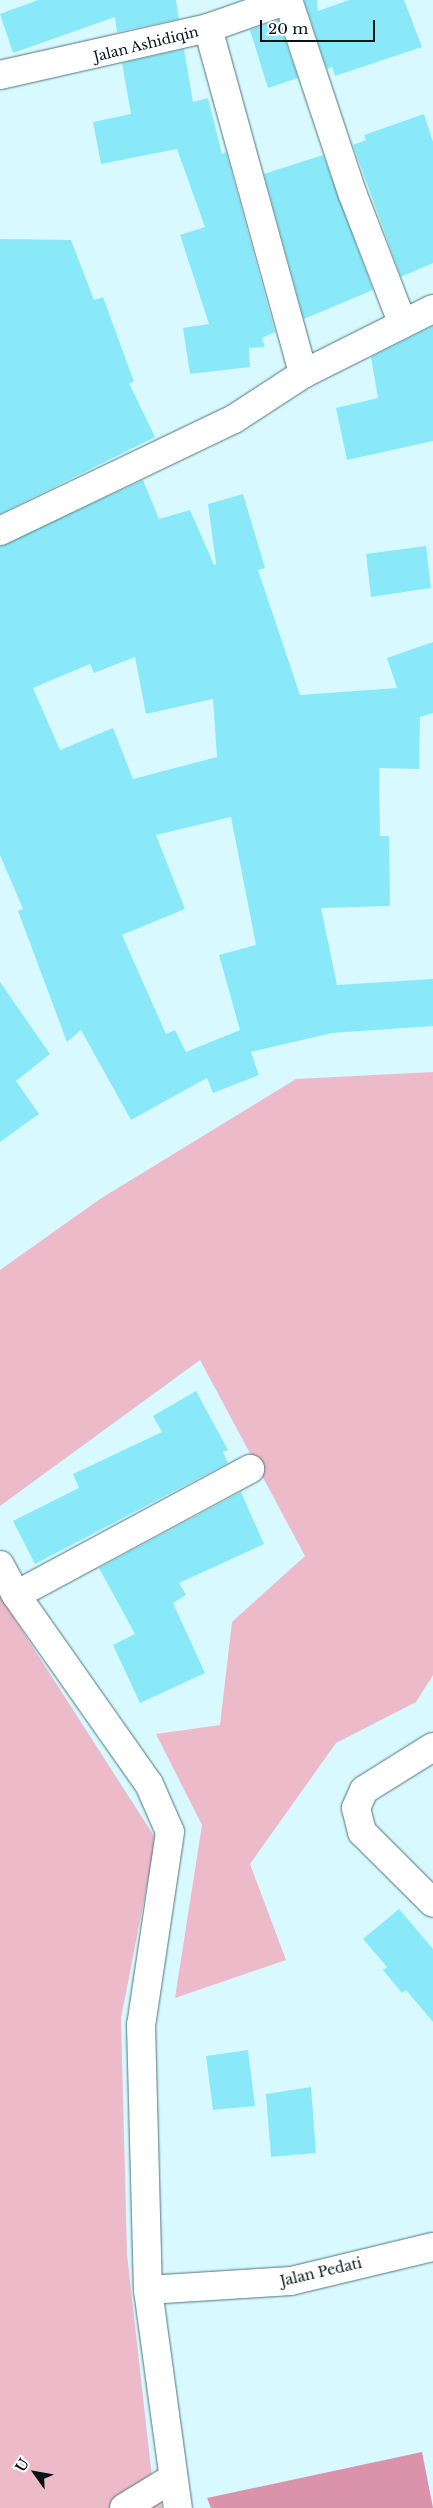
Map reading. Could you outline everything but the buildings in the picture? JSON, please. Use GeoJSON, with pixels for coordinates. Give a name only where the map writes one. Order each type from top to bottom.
{"type":"FeatureCollection","features":[{"type":"Feature","properties":{"kind":"street","name":"Jalan Ashidiqin"},"geometry":{"type":"LineString","coordinates":[[0,75],[208,28],[288,0]]}},
{"type":"Feature","properties":{"kind":"street"},"geometry":{"type":"LineString","coordinates":[[288,0],[353,194],[402,322]]}},
{"type":"Feature","properties":{"kind":"street"},"geometry":{"type":"LineString","coordinates":[[208,28],[303,374]]}},
{"type":"Feature","properties":{"kind":"street"},"geometry":{"type":"LineString","coordinates":[[0,531],[234,419],[303,374],[402,322],[433,310]]}},
{"type":"Feature","properties":{"kind":"street"},"geometry":{"type":"LineString","coordinates":[[16,1595],[250,1469]]}},
{"type":"Feature","properties":{"kind":"street"},"geometry":{"type":"LineString","coordinates":[[0,1565],[16,1595],[149,1784],[170,1832],[141,2025],[148,2290],[178,2508]]}},
{"type":"Feature","properties":{"kind":"street"},"geometry":{"type":"LineString","coordinates":[[433,1747],[364,1790],[356,1808],[362,1832],[433,1903]]}},
{"type":"Feature","properties":{"kind":"street","name":"Jalan Pedati"},"geometry":{"type":"LineString","coordinates":[[148,2290],[291,2282],[433,2248]]}},
{"type":"Feature","properties":{"kind":"street"},"geometry":{"type":"LineString","coordinates":[[124,2508],[173,2478]]}},
{"type":"Feature","properties":{"kind":"shaded area"},"geometry":{"type":"Polygon","coordinates":[[[433,1072],[433,1675],[416,1702],[336,1743],[250,1864],[286,1960],[175,1998],[202,1825],[156,1734],[220,1725],[232,1622],[305,1556],[200,1360],[0,1506],[0,1270],[100,1199],[296,1079],[433,1072]]]}},
{"type":"Feature","properties":{"kind":"shaded area"},"geometry":{"type":"Polygon","coordinates":[[[0,1596],[156,1839],[121,2018],[127,2254],[152,2477],[162,2508],[0,2508],[0,1596]]]}},
{"type":"Feature","properties":{"kind":"shaded area"},"geometry":{"type":"Polygon","coordinates":[[[422,2452],[433,2508],[211,2508],[207,2498],[422,2452]]]}}]}
